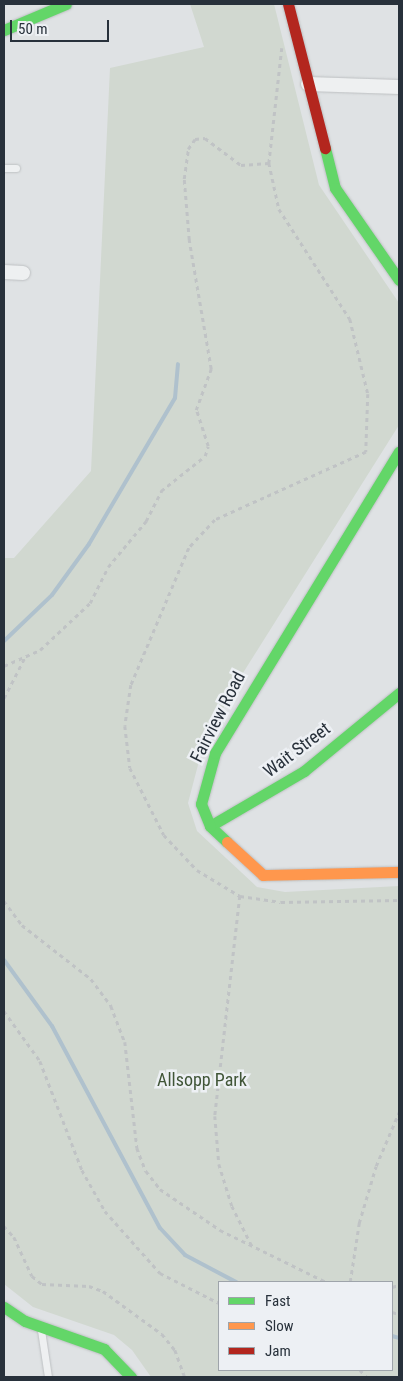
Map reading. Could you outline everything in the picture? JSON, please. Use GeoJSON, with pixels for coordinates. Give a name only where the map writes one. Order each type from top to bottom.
{"type":"FeatureCollection","features":[{"type":"Feature","properties":{"kind":"street"},"geometry":{"type":"LineString","coordinates":[[4,30],[66,4]]}},
{"type":"Feature","properties":{"kind":"street"},"geometry":{"type":"LineString","coordinates":[[288,4],[335,188],[399,280]]}},
{"type":"Feature","properties":{"kind":"street"},"geometry":{"type":"LineString","coordinates":[[308,84],[399,87]]}},
{"type":"Feature","properties":{"kind":"street"},"geometry":{"type":"LineString","coordinates":[[4,272],[23,273]]}},
{"type":"Feature","properties":{"kind":"street","name":"Fairview Road"},"geometry":{"type":"LineString","coordinates":[[210,826],[202,797],[222,740],[399,452]]}},
{"type":"Feature","properties":{"kind":"street","name":"Wait Street"},"geometry":{"type":"LineString","coordinates":[[210,826],[304,771],[399,693]]}},
{"type":"Feature","properties":{"kind":"street"},"geometry":{"type":"LineString","coordinates":[[210,826],[269,877],[399,872]]}},
{"type":"Feature","properties":{"kind":"street"},"geometry":{"type":"LineString","coordinates":[[4,1307],[41,1327],[104,1349],[131,1377]]}},
{"type":"Feature","properties":{"kind":"lane"},"geometry":{"type":"LineString","coordinates":[[4,168],[16,168]]}},
{"type":"Feature","properties":{"kind":"lane"},"geometry":{"type":"LineString","coordinates":[[41,1327],[48,1377]]}},
{"type":"Feature","properties":{"kind":"path"},"geometry":{"type":"LineString","coordinates":[[282,41],[269,163],[279,210],[350,319],[368,394],[366,452],[215,520],[189,548],[131,686],[125,726],[130,768],[164,835],[197,870],[240,896],[281,902],[399,900]]}},
{"type":"Feature","properties":{"kind":"path"},"geometry":{"type":"LineString","coordinates":[[4,666],[40,650],[90,603],[108,567],[146,521],[161,491],[207,452],[196,410],[211,369],[184,179],[190,143],[209,139],[246,166],[269,163]]}},
{"type":"Feature","properties":{"kind":"path"},"geometry":{"type":"LineString","coordinates":[[4,698],[26,656]]}},
{"type":"Feature","properties":{"kind":"path"},"geometry":{"type":"LineString","coordinates":[[240,896],[215,1116],[218,1164],[232,1206],[252,1246]]}},
{"type":"Feature","properties":{"kind":"path"},"geometry":{"type":"LineString","coordinates":[[4,901],[22,925],[91,980],[111,1006],[125,1042],[137,1148],[146,1170],[160,1189],[220,1230],[324,1281]]}},
{"type":"Feature","properties":{"kind":"path"},"geometry":{"type":"LineString","coordinates":[[4,1010],[40,1061],[82,1170],[110,1218],[160,1273],[218,1302]]}},
{"type":"Feature","properties":{"kind":"path"},"geometry":{"type":"LineString","coordinates":[[350,1281],[359,1223],[376,1166],[399,1112]]}},
{"type":"Feature","properties":{"kind":"path"},"geometry":{"type":"LineString","coordinates":[[4,1226],[14,1237],[32,1276],[42,1284],[88,1286],[103,1291],[162,1334],[175,1350],[185,1377]]}},
{"type":"Feature","properties":{"kind":"green space","name":"Allsopp Park"},"geometry":{"type":"Polygon","coordinates":[[[190,4],[274,4],[319,185],[399,303],[399,425],[236,684],[203,746],[188,803],[197,831],[257,887],[285,892],[399,886],[399,1377],[151,1377],[132,1350],[114,1335],[33,1307],[4,1284],[4,558],[14,558],[91,471],[110,68],[204,47],[190,4]]]}},
{"type":"Feature","properties":{"kind":"waterway"},"geometry":{"type":"LineString","coordinates":[[4,641],[52,595],[89,544],[175,398],[178,364]]}},
{"type":"Feature","properties":{"kind":"waterway"},"geometry":{"type":"LineString","coordinates":[[4,960],[52,1026],[160,1228],[185,1255],[234,1281]]}},
{"type":"Feature","properties":{"kind":"waterway"},"geometry":{"type":"LineString","coordinates":[[393,1336],[399,1338]]}},
{"type":"Feature","properties":{"kind":"traffic: fast"},"geometry":{"type":"LineString","coordinates":[[4,30],[66,4]]}},
{"type":"Feature","properties":{"kind":"traffic: fast"},"geometry":{"type":"LineString","coordinates":[[325,148],[335,188],[399,280]]}},
{"type":"Feature","properties":{"kind":"traffic: fast"},"geometry":{"type":"LineString","coordinates":[[227,842],[210,826],[201,804],[215,753],[399,452]]}},
{"type":"Feature","properties":{"kind":"traffic: fast"},"geometry":{"type":"LineString","coordinates":[[210,826],[304,771],[399,693]]}},
{"type":"Feature","properties":{"kind":"traffic: fast"},"geometry":{"type":"LineString","coordinates":[[4,1307],[25,1321],[104,1349],[131,1377]]}},
{"type":"Feature","properties":{"kind":"traffic: slow"},"geometry":{"type":"LineString","coordinates":[[227,842],[263,875],[399,872]]}},
{"type":"Feature","properties":{"kind":"traffic: jam"},"geometry":{"type":"LineString","coordinates":[[288,4],[325,148]]}}]}
